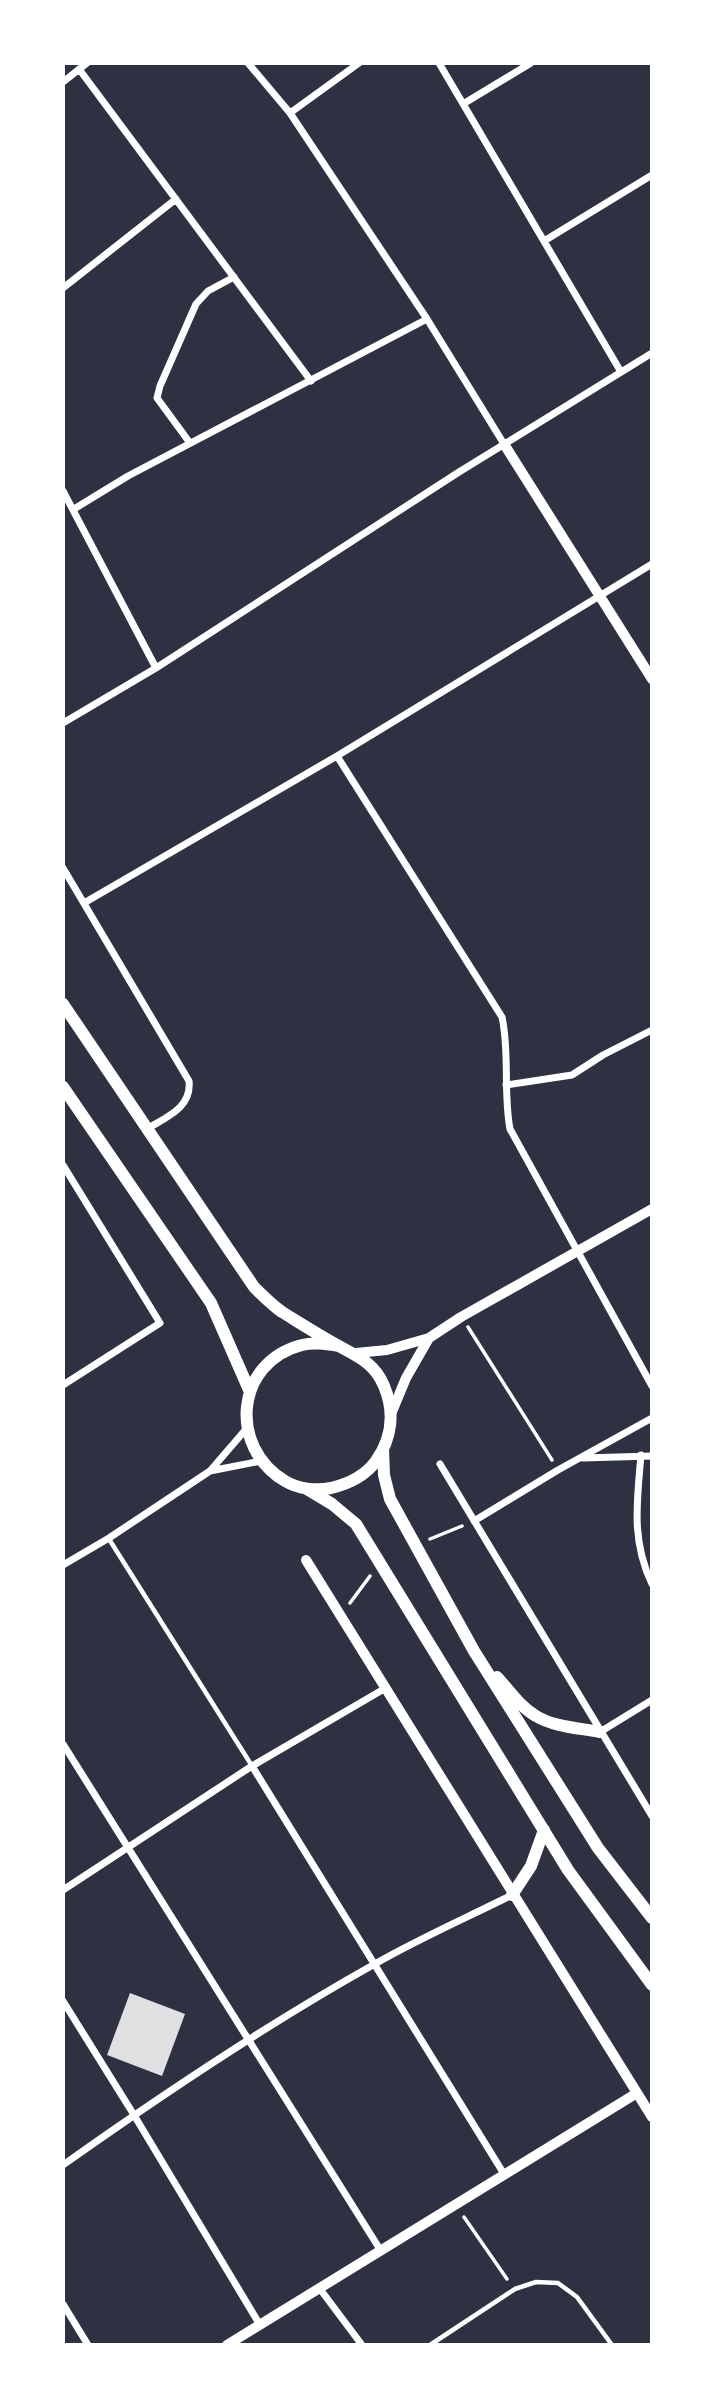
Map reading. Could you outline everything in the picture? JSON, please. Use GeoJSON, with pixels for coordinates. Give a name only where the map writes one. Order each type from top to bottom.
{"type":"FeatureCollection","features":[{"type":"Feature","properties":{"kind":"main road"},"geometry":{"type":"LineString","coordinates":[[63,1004],[254,1287],[279,1309],[339,1346],[356,1353],[370,1364],[381,1379],[388,1396],[390,1432],[373,1465],[359,1477],[343,1485],[307,1489]]}},
{"type":"Feature","properties":{"kind":"main road"},"geometry":{"type":"LineString","coordinates":[[63,1087],[211,1303],[250,1392]]}},
{"type":"Feature","properties":{"kind":"main road"},"geometry":{"type":"LineString","coordinates":[[339,1346],[312,1344],[285,1352],[264,1368],[250,1392],[246,1410],[252,1446],[261,1461],[274,1474],[332,1504],[356,1524],[568,1870],[652,1985]]}},
{"type":"Feature","properties":{"kind":"main road"},"geometry":{"type":"LineString","coordinates":[[383,1449],[384,1475],[390,1499],[474,1651],[598,1848],[652,1918]]}},
{"type":"Feature","properties":{"kind":"main road"},"geometry":{"type":"LineString","coordinates":[[474,1651],[521,1704],[537,1717],[556,1724],[600,1732]]}},
{"type":"Feature","properties":{"kind":"main road"},"geometry":{"type":"LineString","coordinates":[[512,1895],[531,1866],[544,1830]]}},
{"type":"Feature","properties":{"kind":"street"},"geometry":{"type":"LineString","coordinates":[[63,82],[87,63]]}},
{"type":"Feature","properties":{"kind":"street"},"geometry":{"type":"LineString","coordinates":[[248,63],[290,113],[427,319],[652,679]]}},
{"type":"Feature","properties":{"kind":"street"},"geometry":{"type":"LineString","coordinates":[[290,113],[359,63]]}},
{"type":"Feature","properties":{"kind":"street"},"geometry":{"type":"LineString","coordinates":[[439,63],[621,372]]}},
{"type":"Feature","properties":{"kind":"street"},"geometry":{"type":"LineString","coordinates":[[463,104],[531,63]]}},
{"type":"Feature","properties":{"kind":"street"},"geometry":{"type":"LineString","coordinates":[[79,69],[311,381]]}},
{"type":"Feature","properties":{"kind":"street"},"geometry":{"type":"LineString","coordinates":[[544,241],[652,175]]}},
{"type":"Feature","properties":{"kind":"street"},"geometry":{"type":"LineString","coordinates":[[63,288],[176,199]]}},
{"type":"Feature","properties":{"kind":"street"},"geometry":{"type":"LineString","coordinates":[[190,443],[158,398],[160,386],[196,304],[208,291],[234,277]]}},
{"type":"Feature","properties":{"kind":"street"},"geometry":{"type":"LineString","coordinates":[[74,509],[128,476],[427,319]]}},
{"type":"Feature","properties":{"kind":"street"},"geometry":{"type":"LineString","coordinates":[[63,723],[156,668],[504,444],[652,353]]}},
{"type":"Feature","properties":{"kind":"street"},"geometry":{"type":"LineString","coordinates":[[63,491],[156,668]]}},
{"type":"Feature","properties":{"kind":"street"},"geometry":{"type":"LineString","coordinates":[[84,903],[337,756],[652,564]]}},
{"type":"Feature","properties":{"kind":"street"},"geometry":{"type":"LineString","coordinates":[[337,756],[502,1017],[507,1038],[506,1108],[510,1129],[652,1386]]}},
{"type":"Feature","properties":{"kind":"street"},"geometry":{"type":"LineString","coordinates":[[63,868],[189,1081],[189,1096],[181,1107],[147,1129]]}},
{"type":"Feature","properties":{"kind":"street"},"geometry":{"type":"LineString","coordinates":[[506,1085],[572,1075],[603,1055],[652,1030]]}},
{"type":"Feature","properties":{"kind":"street"},"geometry":{"type":"LineString","coordinates":[[63,1165],[160,1324],[63,1385]]}},
{"type":"Feature","properties":{"kind":"street"},"geometry":{"type":"LineString","coordinates":[[356,1353],[387,1350],[429,1338],[461,1317],[652,1209]]}},
{"type":"Feature","properties":{"kind":"street"},"geometry":{"type":"LineString","coordinates":[[391,1414],[406,1378],[429,1338]]}},
{"type":"Feature","properties":{"kind":"street"},"geometry":{"type":"LineString","coordinates":[[474,1521],[558,1469],[652,1418]]}},
{"type":"Feature","properties":{"kind":"street"},"geometry":{"type":"LineString","coordinates":[[63,1565],[210,1471],[247,1428]]}},
{"type":"Feature","properties":{"kind":"street"},"geometry":{"type":"LineString","coordinates":[[641,1455],[636,1531],[641,1562],[652,1584]]}},
{"type":"Feature","properties":{"kind":"street"},"geometry":{"type":"LineString","coordinates":[[579,1458],[652,1456]]}},
{"type":"Feature","properties":{"kind":"street"},"geometry":{"type":"LineString","coordinates":[[210,1471],[261,1461]]}},
{"type":"Feature","properties":{"kind":"street"},"geometry":{"type":"LineString","coordinates":[[440,1464],[652,1816]]}},
{"type":"Feature","properties":{"kind":"street"},"geometry":{"type":"LineString","coordinates":[[306,1560],[652,2118]]}},
{"type":"Feature","properties":{"kind":"street"},"geometry":{"type":"LineString","coordinates":[[63,1890],[252,1766],[384,1689]]}},
{"type":"Feature","properties":{"kind":"street"},"geometry":{"type":"LineString","coordinates":[[600,1732],[652,1700]]}},
{"type":"Feature","properties":{"kind":"street"},"geometry":{"type":"LineString","coordinates":[[63,1744],[381,2251]]}},
{"type":"Feature","properties":{"kind":"street"},"geometry":{"type":"LineString","coordinates":[[252,1766],[504,2174]]}},
{"type":"Feature","properties":{"kind":"street"},"geometry":{"type":"LineString","coordinates":[[63,2165],[250,2039],[374,1964],[512,1895]]}},
{"type":"Feature","properties":{"kind":"street"},"geometry":{"type":"LineString","coordinates":[[63,2001],[260,2325]]}},
{"type":"Feature","properties":{"kind":"street"},"geometry":{"type":"LineString","coordinates":[[227,2345],[637,2093]]}},
{"type":"Feature","properties":{"kind":"street"},"geometry":{"type":"LineString","coordinates":[[320,2289],[362,2345]]}},
{"type":"Feature","properties":{"kind":"street"},"geometry":{"type":"LineString","coordinates":[[63,2304],[88,2345]]}},
{"type":"Feature","properties":{"kind":"lane"},"geometry":{"type":"LineString","coordinates":[[109,1538],[252,1766]]}},
{"type":"Feature","properties":{"kind":"lane"},"geometry":{"type":"LineString","coordinates":[[430,2345],[514,2289],[536,2282],[558,2283],[577,2297],[612,2345]]}},
{"type":"Feature","properties":{"kind":"path"},"geometry":{"type":"LineString","coordinates":[[461,1317],[558,1469]]}},
{"type":"Feature","properties":{"kind":"path"},"geometry":{"type":"LineString","coordinates":[[416,1545],[474,1521]]}},
{"type":"Feature","properties":{"kind":"path"},"geometry":{"type":"LineString","coordinates":[[340,1617],[380,1562]]}},
{"type":"Feature","properties":{"kind":"path"},"geometry":{"type":"LineString","coordinates":[[455,2205],[514,2289]]}},
{"type":"Feature","properties":{"kind":"building"},"geometry":{"type":"Polygon","coordinates":[[[130,1993],[185,2014],[162,2076],[107,2055],[130,1993]]]}}]}
